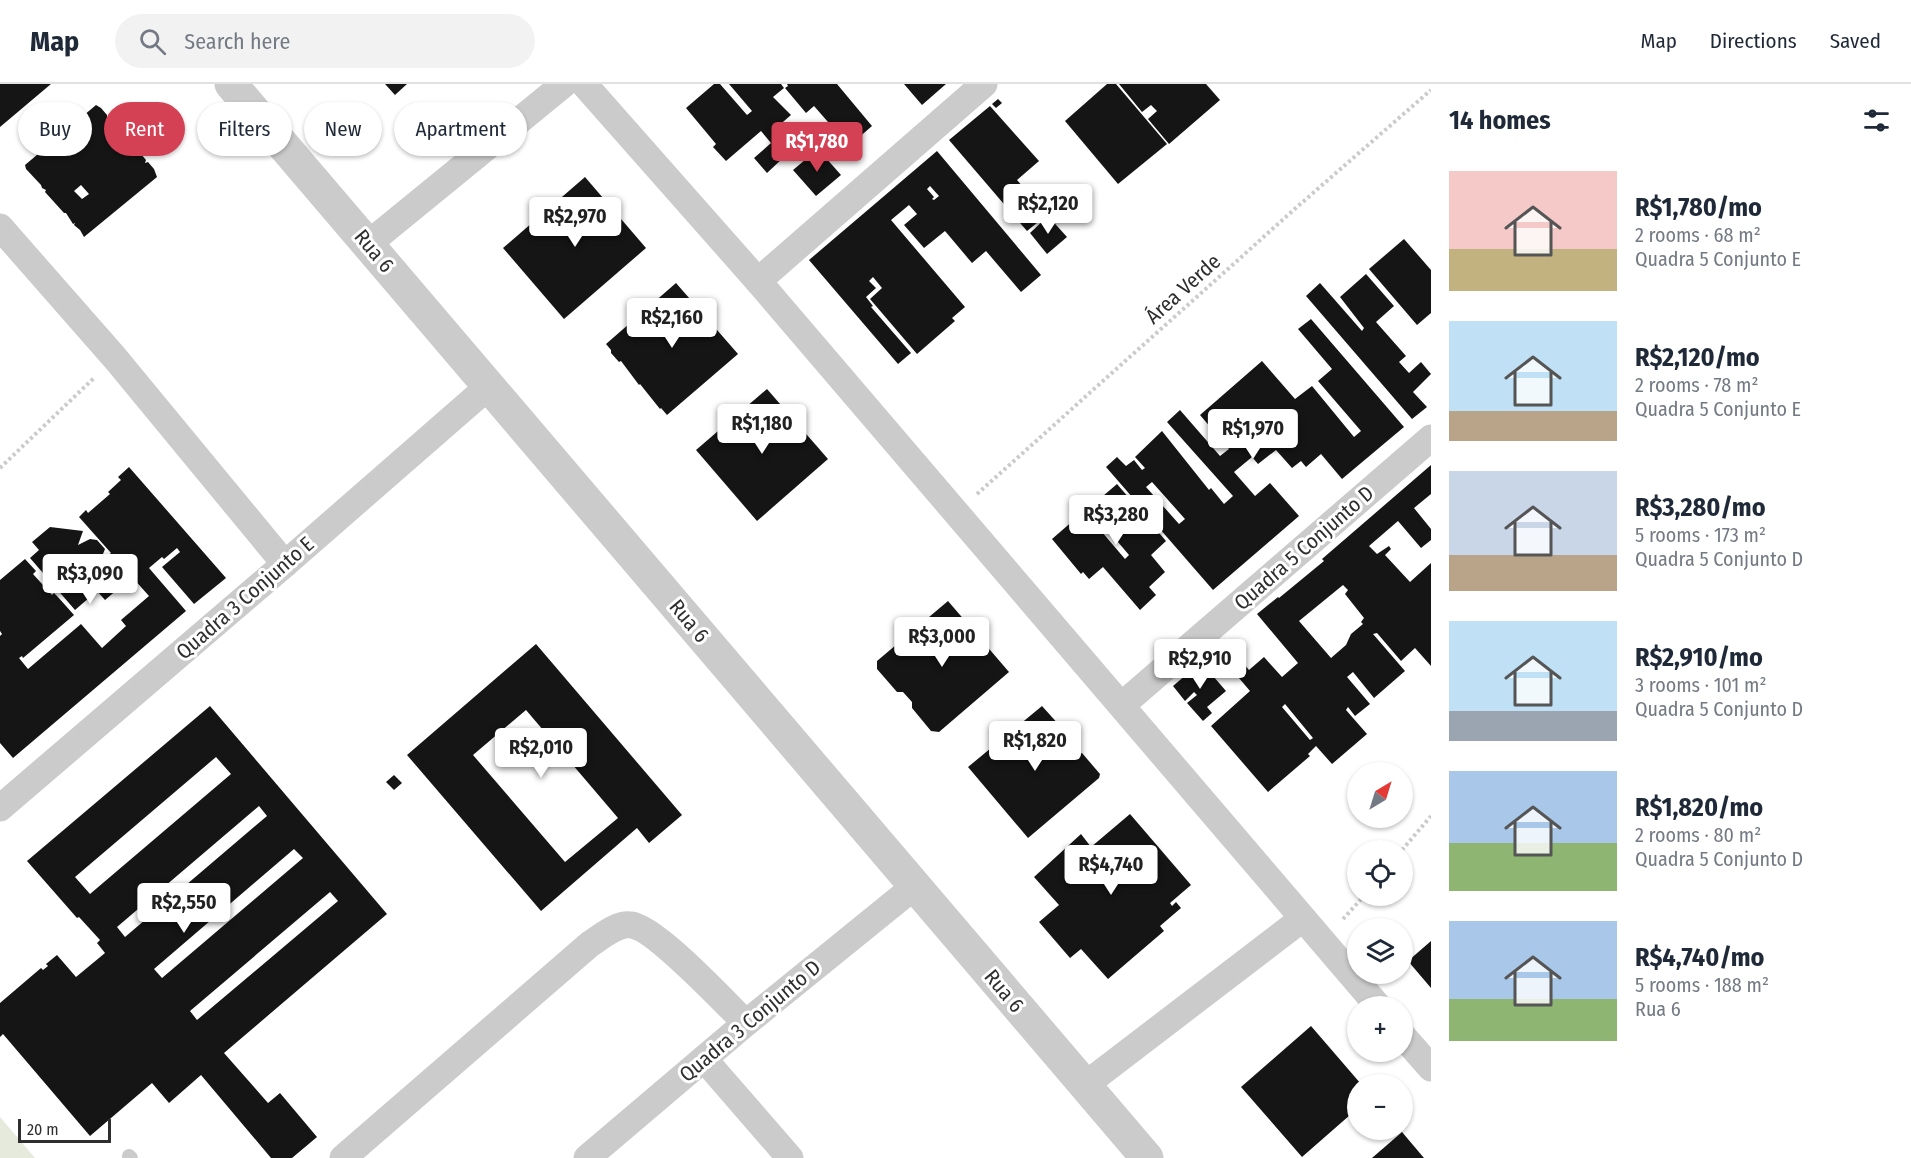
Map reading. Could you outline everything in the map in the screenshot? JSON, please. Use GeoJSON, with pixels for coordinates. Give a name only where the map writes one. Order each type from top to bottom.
{"type":"FeatureCollection","features":[{"type":"Feature","properties":{"kind":"street","name":"Rua 6"},"geometry":{"type":"LineString","coordinates":[[231,84],[1147,1158]]}},
{"type":"Feature","properties":{"kind":"street"},"geometry":{"type":"LineString","coordinates":[[368,244],[564,84]]}},
{"type":"Feature","properties":{"kind":"street"},"geometry":{"type":"LineString","coordinates":[[584,84],[758,281],[1369,996]]}},
{"type":"Feature","properties":{"kind":"street"},"geometry":{"type":"LineString","coordinates":[[758,281],[984,84]]}},
{"type":"Feature","properties":{"kind":"street"},"geometry":{"type":"LineString","coordinates":[[0,227],[115,358],[285,564]]}},
{"type":"Feature","properties":{"kind":"street","name":"Quadra 3 Conjunto E"},"geometry":{"type":"LineString","coordinates":[[0,808],[489,386]]}},
{"type":"Feature","properties":{"kind":"street","name":"Quadra 5 Conjunto D"},"geometry":{"type":"LineString","coordinates":[[1122,705],[1431,438]]}},
{"type":"Feature","properties":{"kind":"street","name":"Quadra 3 Conjunto D"},"geometry":{"type":"LineString","coordinates":[[587,1158],[746,1023],[915,886]]}},
{"type":"Feature","properties":{"kind":"street"},"geometry":{"type":"LineString","coordinates":[[1085,1085],[1302,919]]}},
{"type":"Feature","properties":{"kind":"street"},"geometry":{"type":"LineString","coordinates":[[343,1158],[590,944],[606,932],[628,924],[642,928],[665,946],[746,1023]]}},
{"type":"Feature","properties":{"kind":"street"},"geometry":{"type":"LineString","coordinates":[[1413,1048],[1431,1068]]}},
{"type":"Feature","properties":{"kind":"street"},"geometry":{"type":"LineString","coordinates":[[704,1059],[790,1158]]}},
{"type":"Feature","properties":{"kind":"path","name":"Área Verde"},"geometry":{"type":"LineString","coordinates":[[956,512],[1431,90]]}},
{"type":"Feature","properties":{"kind":"path"},"geometry":{"type":"LineString","coordinates":[[0,468],[115,358]]}},
{"type":"Feature","properties":{"kind":"path"},"geometry":{"type":"LineString","coordinates":[[1411,840],[1431,816]]}},
{"type":"Feature","properties":{"kind":"shaded area"},"geometry":{"type":"Polygon","coordinates":[[[0,1117],[35,1158],[0,1158],[0,1117]]]}},
{"type":"Feature","properties":{"kind":"building"},"geometry":{"type":"Polygon","coordinates":[[[0,84],[51,84],[30,102],[18,102],[18,112],[0,127],[0,84]]]}},
{"type":"Feature","properties":{"kind":"building"},"geometry":{"type":"Polygon","coordinates":[[[385,84],[407,84],[395,95],[385,84]]]}},
{"type":"Feature","properties":{"kind":"building"},"geometry":{"type":"Polygon","coordinates":[[[714,84],[720,84],[747,115],[752,111],[729,84],[781,84],[784,88],[773,97],[791,115],[776,128],[787,141],[777,150],[783,158],[767,173],[754,158],[771,143],[761,131],[726,161],[713,147],[716,144],[686,108],[714,84]]]}},
{"type":"Feature","properties":{"kind":"building"},"geometry":{"type":"Polygon","coordinates":[[[787,84],[837,84],[872,126],[849,146],[814,106],[806,113],[785,88],[787,84]]]}},
{"type":"Feature","properties":{"kind":"building"},"geometry":{"type":"Polygon","coordinates":[[[904,84],[946,84],[922,105],[904,84]]]}},
{"type":"Feature","properties":{"kind":"building"},"geometry":{"type":"Polygon","coordinates":[[[1107,84],[1116,84],[1167,144],[1118,184],[1065,121],[1107,84]]]}},
{"type":"Feature","properties":{"kind":"building"},"geometry":{"type":"Polygon","coordinates":[[[1119,84],[1206,84],[1220,100],[1169,144],[1148,119],[1157,111],[1151,105],[1142,112],[1119,84]]]}},
{"type":"Feature","properties":{"kind":"building"},"geometry":{"type":"Polygon","coordinates":[[[998,99],[1002,103],[996,108],[992,104],[998,99]]]}},
{"type":"Feature","properties":{"kind":"building"},"geometry":{"type":"Polygon","coordinates":[[[96,105],[104,112],[104,156],[143,156],[146,160],[145,163],[148,162],[154,169],[157,177],[84,237],[74,225],[75,223],[73,224],[66,213],[26,169],[25,165],[36,156],[92,156],[92,108],[96,105]],[[81,185],[74,191],[82,199],[89,194],[81,185]]]}},
{"type":"Feature","properties":{"kind":"building"},"geometry":{"type":"Polygon","coordinates":[[[990,106],[1039,161],[1017,180],[1042,209],[1038,212],[1043,218],[1027,231],[949,140],[990,106]]]}},
{"type":"Feature","properties":{"kind":"building"},"geometry":{"type":"Polygon","coordinates":[[[818,149],[841,175],[816,196],[793,170],[818,149]]]}},
{"type":"Feature","properties":{"kind":"building"},"geometry":{"type":"Polygon","coordinates":[[[937,151],[1041,275],[1021,292],[986,251],[972,263],[945,231],[924,248],[904,225],[917,214],[909,205],[891,220],[965,307],[952,318],[955,321],[917,354],[870,299],[882,288],[873,277],[869,281],[876,288],[866,297],[873,306],[871,307],[911,353],[898,364],[809,260],[937,151]],[[930,186],[927,189],[934,197],[932,199],[939,196],[930,186]]]}},
{"type":"Feature","properties":{"kind":"building"},"geometry":{"type":"Polygon","coordinates":[[[585,177],[646,248],[564,319],[503,248],[585,177]]]}},
{"type":"Feature","properties":{"kind":"building"},"geometry":{"type":"Polygon","coordinates":[[[1048,216],[1067,237],[1047,254],[1030,233],[1048,216]]]}},
{"type":"Feature","properties":{"kind":"building"},"geometry":{"type":"Polygon","coordinates":[[[1404,239],[1431,270],[1431,313],[1417,325],[1369,269],[1404,239]]]}},
{"type":"Feature","properties":{"kind":"building"},"geometry":{"type":"Polygon","coordinates":[[[1366,274],[1394,306],[1376,322],[1406,356],[1399,362],[1409,373],[1421,362],[1431,374],[1413,392],[1427,407],[1412,419],[1306,296],[1320,283],[1362,331],[1364,328],[1340,297],[1366,274]]]}},
{"type":"Feature","properties":{"kind":"building"},"geometry":{"type":"Polygon","coordinates":[[[676,283],[738,354],[667,415],[639,385],[621,361],[619,362],[611,353],[606,344],[676,283]]]}},
{"type":"Feature","properties":{"kind":"building"},"geometry":{"type":"Polygon","coordinates":[[[1311,319],[1404,427],[1342,479],[1321,454],[1306,467],[1301,461],[1292,468],[1276,450],[1258,464],[1252,457],[1234,472],[1255,496],[1270,483],[1299,516],[1213,590],[1106,467],[1117,457],[1126,466],[1134,460],[1142,470],[1145,468],[1135,457],[1162,431],[1209,490],[1211,488],[1224,504],[1233,496],[1167,422],[1180,410],[1220,456],[1229,449],[1200,415],[1262,361],[1295,399],[1312,386],[1354,437],[1361,431],[1318,381],[1332,369],[1298,329],[1311,319]],[[1152,482],[1146,487],[1179,524],[1185,519],[1152,482]]]}},
{"type":"Feature","properties":{"kind":"building"},"geometry":{"type":"Polygon","coordinates":[[[767,389],[828,459],[757,521],[696,450],[767,389]]]}},
{"type":"Feature","properties":{"kind":"building"},"geometry":{"type":"Polygon","coordinates":[[[1431,465],[1431,494],[1414,508],[1431,529],[1431,540],[1421,548],[1398,521],[1369,546],[1377,554],[1389,546],[1391,549],[1385,555],[1410,582],[1431,563],[1431,666],[1415,648],[1401,661],[1377,633],[1373,634],[1405,671],[1374,698],[1353,672],[1347,677],[1370,704],[1355,716],[1348,707],[1346,710],[1367,734],[1332,764],[1316,746],[1308,754],[1310,756],[1268,792],[1211,726],[1250,691],[1215,650],[1225,641],[1249,670],[1264,657],[1282,677],[1298,663],[1257,614],[1324,561],[1322,559],[1431,465]],[[1343,585],[1299,621],[1331,658],[1346,645],[1351,634],[1363,624],[1361,622],[1364,618],[1345,594],[1348,590],[1343,585]],[[1285,704],[1282,707],[1310,740],[1313,738],[1285,704]]]}},
{"type":"Feature","properties":{"kind":"building"},"geometry":{"type":"Polygon","coordinates":[[[129,467],[226,578],[194,604],[162,567],[180,552],[177,548],[164,559],[162,557],[149,568],[186,611],[13,758],[0,743],[0,636],[2,634],[0,631],[0,580],[25,559],[36,571],[33,574],[74,615],[23,658],[22,656],[19,658],[28,669],[81,624],[102,648],[126,626],[121,620],[149,596],[132,577],[105,600],[97,591],[75,610],[30,558],[39,550],[32,542],[50,527],[83,531],[78,545],[90,539],[97,540],[105,549],[103,554],[106,557],[111,553],[79,517],[86,510],[88,513],[110,494],[108,492],[121,480],[118,477],[129,467]]]}},
{"type":"Feature","properties":{"kind":"building"},"geometry":{"type":"Polygon","coordinates":[[[1117,484],[1166,541],[1151,555],[1165,572],[1149,587],[1156,595],[1140,610],[1103,567],[1089,579],[1083,572],[1081,574],[1052,539],[1082,513],[1094,527],[1096,525],[1125,559],[1129,555],[1089,508],[1117,484]]]}},
{"type":"Feature","properties":{"kind":"building"},"geometry":{"type":"Polygon","coordinates":[[[948,601],[1009,672],[939,732],[931,731],[912,708],[912,702],[903,692],[897,692],[877,669],[877,661],[948,601]]]}},
{"type":"Feature","properties":{"kind":"building"},"geometry":{"type":"Polygon","coordinates":[[[536,644],[682,815],[649,843],[637,828],[541,911],[407,755],[536,644]],[[526,710],[473,755],[565,862],[618,818],[526,710]]]}},
{"type":"Feature","properties":{"kind":"building"},"geometry":{"type":"Polygon","coordinates":[[[1201,662],[1226,691],[1207,707],[1212,713],[1203,721],[1187,703],[1197,695],[1194,692],[1185,701],[1173,686],[1201,662]]]}},
{"type":"Feature","properties":{"kind":"building"},"geometry":{"type":"Polygon","coordinates":[[[210,706],[387,914],[224,1053],[268,1103],[280,1093],[317,1137],[292,1158],[271,1158],[201,1075],[169,1103],[152,1083],[90,1136],[3,1034],[0,1037],[0,1003],[41,968],[43,970],[48,966],[46,964],[57,955],[76,977],[105,953],[97,943],[100,940],[79,917],[77,918],[27,861],[210,706]],[[216,757],[75,877],[90,894],[231,774],[216,757]],[[259,806],[117,927],[125,937],[267,816],[259,806]],[[294,849],[154,969],[162,978],[303,858],[294,849]],[[330,892],[190,1011],[197,1020],[338,901],[330,892]]]}},
{"type":"Feature","properties":{"kind":"building"},"geometry":{"type":"Polygon","coordinates":[[[1042,706],[1060,726],[1059,730],[1062,729],[1080,751],[1079,754],[1082,753],[1100,774],[1099,778],[1028,838],[968,767],[1042,706]]]}},
{"type":"Feature","properties":{"kind":"building"},"geometry":{"type":"Polygon","coordinates":[[[394,775],[402,783],[394,790],[386,782],[394,775]]]}},
{"type":"Feature","properties":{"kind":"building"},"geometry":{"type":"Polygon","coordinates":[[[1130,814],[1191,885],[1170,903],[1172,906],[1176,902],[1181,908],[1160,926],[1164,931],[1108,979],[1081,949],[1070,958],[1039,922],[1059,905],[1034,877],[1081,834],[1091,847],[1130,814]]]}},
{"type":"Feature","properties":{"kind":"building"},"geometry":{"type":"Polygon","coordinates":[[[1431,941],[1431,988],[1413,967],[1413,957],[1431,941]]]}},
{"type":"Feature","properties":{"kind":"building"},"geometry":{"type":"Polygon","coordinates":[[[1311,1026],[1352,1074],[1347,1074],[1347,1118],[1302,1157],[1241,1087],[1311,1026]]]}},
{"type":"Feature","properties":{"kind":"building"},"geometry":{"type":"Polygon","coordinates":[[[1393,1140],[1409,1140],[1424,1158],[1372,1158],[1393,1140]]]}}]}
